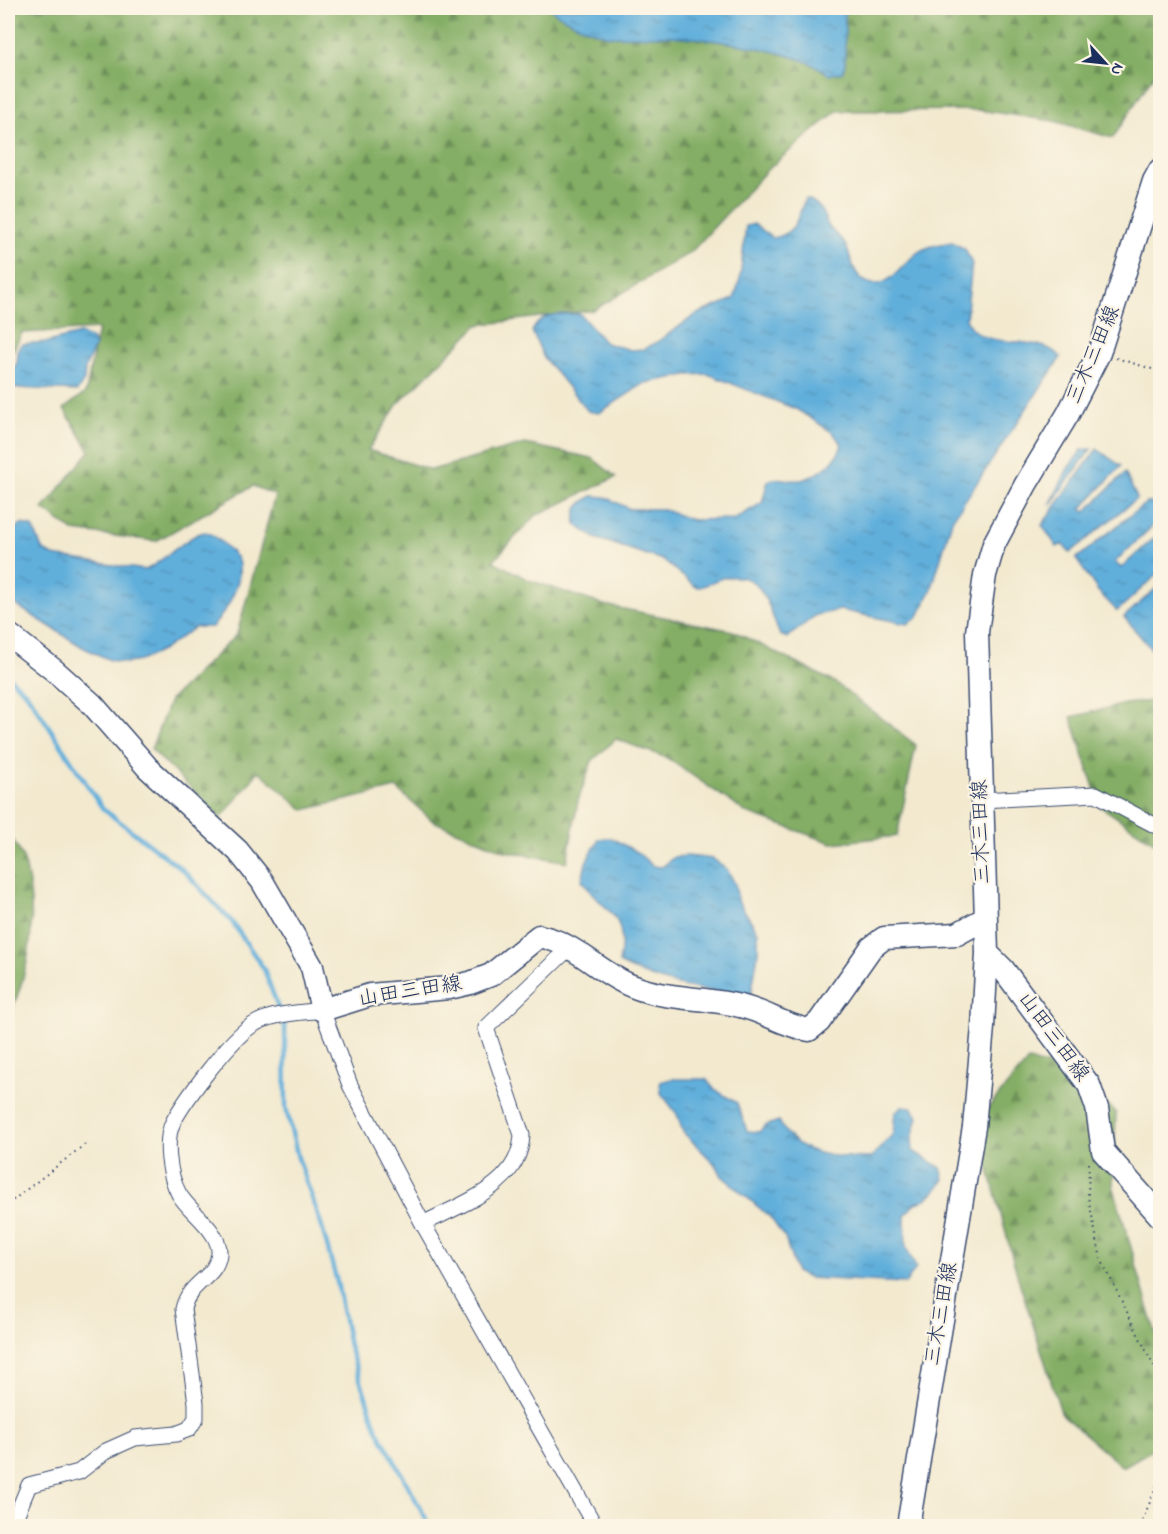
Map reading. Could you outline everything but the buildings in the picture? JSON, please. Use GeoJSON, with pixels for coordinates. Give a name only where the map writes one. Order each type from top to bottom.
{"type":"FeatureCollection","features":[{"type":"Feature","properties":{"kind":"main road","name":"三木三田線"},"geometry":{"type":"LineString","coordinates":[[908,1527],[974,1127],[987,953],[976,632],[985,575],[994,544],[1026,484],[1068,414],[1099,353],[1154,181],[1161,170]]}},
{"type":"Feature","properties":{"kind":"main road"},"geometry":{"type":"LineString","coordinates":[[8,634],[92,704],[148,768],[238,851],[262,881],[312,967],[322,1010]]}},
{"type":"Feature","properties":{"kind":"main road","name":"山田三田線"},"geometry":{"type":"LineString","coordinates":[[322,1010],[370,995],[449,988],[470,983],[491,975],[540,936],[570,947],[631,986],[675,997],[741,1006],[797,1028],[809,1030],[819,1022],[872,948],[884,938],[957,934],[986,918]]}},
{"type":"Feature","properties":{"kind":"main road","name":"山田三田線"},"geometry":{"type":"LineString","coordinates":[[987,953],[1003,969],[1089,1085],[1097,1108],[1103,1151],[1161,1216]]}},
{"type":"Feature","properties":{"kind":"street"},"geometry":{"type":"LineString","coordinates":[[981,800],[1096,794],[1161,828]]}},
{"type":"Feature","properties":{"kind":"street"},"geometry":{"type":"LineString","coordinates":[[423,1224],[502,1181],[514,1165],[521,1149],[522,1135],[486,1028],[570,947]]}},
{"type":"Feature","properties":{"kind":"street"},"geometry":{"type":"LineString","coordinates":[[12,1527],[30,1485],[79,1472],[106,1451],[135,1438],[176,1434],[189,1429],[196,1418],[183,1310],[187,1294],[210,1273],[216,1265],[219,1252],[216,1240],[178,1193],[170,1160],[169,1142],[173,1123],[223,1052],[250,1026],[265,1019],[322,1010],[350,1084],[423,1224],[595,1527]]}},
{"type":"Feature","properties":{"kind":"path"},"geometry":{"type":"LineString","coordinates":[[1099,353],[1152,369],[1161,374]]}},
{"type":"Feature","properties":{"kind":"path"},"geometry":{"type":"LineString","coordinates":[[8,1204],[88,1142]]}},
{"type":"Feature","properties":{"kind":"path"},"geometry":{"type":"LineString","coordinates":[[1090,1158],[1087,1168],[1088,1197],[1101,1259],[1161,1378]]}},
{"type":"Feature","properties":{"kind":"path"},"geometry":{"type":"LineString","coordinates":[[1140,1527],[1161,1478]]}},
{"type":"Feature","properties":{"kind":"green space"},"geometry":{"type":"Polygon","coordinates":[[[8,8],[202,8],[209,11],[224,8],[1160,8],[1160,65],[1113,138],[1054,121],[979,110],[837,111],[767,170],[691,252],[594,310],[478,325],[397,405],[368,450],[431,470],[525,444],[592,458],[616,477],[535,516],[493,561],[529,580],[604,605],[733,631],[834,682],[916,745],[897,836],[832,843],[747,813],[667,758],[616,739],[592,761],[578,801],[567,862],[505,851],[433,821],[396,788],[304,810],[259,771],[221,818],[151,749],[170,700],[237,634],[275,495],[253,486],[156,541],[73,531],[43,509],[90,451],[64,409],[86,392],[98,329],[22,333],[8,360],[8,8]]]}},
{"type":"Feature","properties":{"kind":"green space"},"geometry":{"type":"Polygon","coordinates":[[[1160,700],[1160,846],[1100,806],[1071,717],[1125,704],[1160,700]]]}},
{"type":"Feature","properties":{"kind":"green space"},"geometry":{"type":"Polygon","coordinates":[[[8,831],[25,864],[29,883],[31,923],[27,962],[8,1018],[8,831]]]}},
{"type":"Feature","properties":{"kind":"green space"},"geometry":{"type":"Polygon","coordinates":[[[1028,1061],[1071,1070],[1116,1113],[1113,1185],[1160,1348],[1160,1445],[1123,1467],[1062,1415],[1018,1278],[976,1122],[1028,1061]]]}},
{"type":"Feature","properties":{"kind":"water"},"geometry":{"type":"Polygon","coordinates":[[[549,8],[838,8],[845,11],[845,64],[843,72],[829,75],[816,66],[798,59],[754,47],[671,36],[611,36],[578,25],[549,8]]]}},
{"type":"Feature","properties":{"kind":"water"},"geometry":{"type":"Polygon","coordinates":[[[805,199],[810,200],[820,209],[830,228],[844,243],[856,273],[869,283],[883,283],[917,253],[929,247],[952,242],[965,249],[972,264],[966,319],[973,330],[995,340],[1037,345],[1050,349],[1061,357],[952,520],[931,591],[917,618],[907,624],[840,610],[816,615],[787,638],[780,635],[763,594],[750,580],[727,577],[696,587],[663,560],[595,538],[576,525],[576,511],[592,496],[605,497],[630,509],[662,509],[692,520],[735,519],[762,503],[768,481],[772,479],[801,480],[814,475],[837,456],[842,444],[832,432],[798,410],[708,374],[686,375],[645,383],[599,413],[588,411],[544,358],[532,331],[541,320],[547,317],[559,314],[580,314],[605,343],[631,350],[644,349],[697,314],[734,299],[740,279],[746,226],[754,224],[773,238],[781,236],[795,224],[805,199]]]}},
{"type":"Feature","properties":{"kind":"water"},"geometry":{"type":"Polygon","coordinates":[[[80,334],[92,339],[95,346],[85,368],[84,381],[77,391],[16,388],[8,383],[8,371],[17,364],[18,352],[22,344],[48,342],[80,334]]]}},
{"type":"Feature","properties":{"kind":"water"},"geometry":{"type":"Polygon","coordinates":[[[1091,449],[1050,505],[1068,468],[1082,450],[1091,449]]]}},
{"type":"Feature","properties":{"kind":"water"},"geometry":{"type":"Polygon","coordinates":[[[1097,449],[1121,466],[1081,509],[1085,512],[1125,473],[1137,498],[1070,553],[1062,544],[1057,547],[1042,525],[1097,449]]]}},
{"type":"Feature","properties":{"kind":"water"},"geometry":{"type":"Polygon","coordinates":[[[1146,503],[1160,503],[1160,519],[1115,562],[1121,568],[1160,533],[1160,572],[1117,611],[1098,591],[1076,559],[1146,503]]]}},
{"type":"Feature","properties":{"kind":"water"},"geometry":{"type":"Polygon","coordinates":[[[21,524],[33,527],[42,549],[53,556],[145,570],[195,535],[208,533],[237,558],[239,576],[237,585],[223,613],[212,627],[195,627],[163,650],[140,661],[127,663],[110,660],[84,648],[8,600],[7,548],[14,530],[21,524]]]}},
{"type":"Feature","properties":{"kind":"water"},"geometry":{"type":"Polygon","coordinates":[[[1160,585],[1160,654],[1157,656],[1124,617],[1160,585]]]}},
{"type":"Feature","properties":{"kind":"water"},"geometry":{"type":"Polygon","coordinates":[[[611,838],[637,852],[653,866],[662,867],[674,857],[688,856],[713,859],[727,869],[735,884],[738,901],[758,932],[758,953],[751,996],[668,982],[619,963],[621,933],[618,924],[614,916],[582,880],[586,862],[599,839],[611,838]]]}},
{"type":"Feature","properties":{"kind":"water"},"geometry":{"type":"Polygon","coordinates":[[[671,1079],[706,1079],[714,1089],[737,1103],[747,1131],[759,1132],[765,1126],[779,1121],[795,1142],[818,1153],[844,1157],[871,1158],[893,1134],[895,1113],[902,1106],[911,1107],[918,1117],[912,1138],[913,1151],[941,1168],[944,1179],[932,1194],[915,1203],[905,1215],[906,1247],[916,1268],[906,1283],[808,1278],[796,1272],[785,1238],[770,1217],[722,1176],[717,1166],[683,1132],[677,1114],[661,1093],[660,1082],[671,1079]]]}},
{"type":"Feature","properties":{"kind":"waterway"},"geometry":{"type":"LineString","coordinates":[[8,676],[28,695],[103,809],[183,870],[232,922],[264,969],[285,1027],[286,1108],[298,1158],[321,1224],[337,1282],[349,1346],[376,1427],[430,1526]]}}]}
